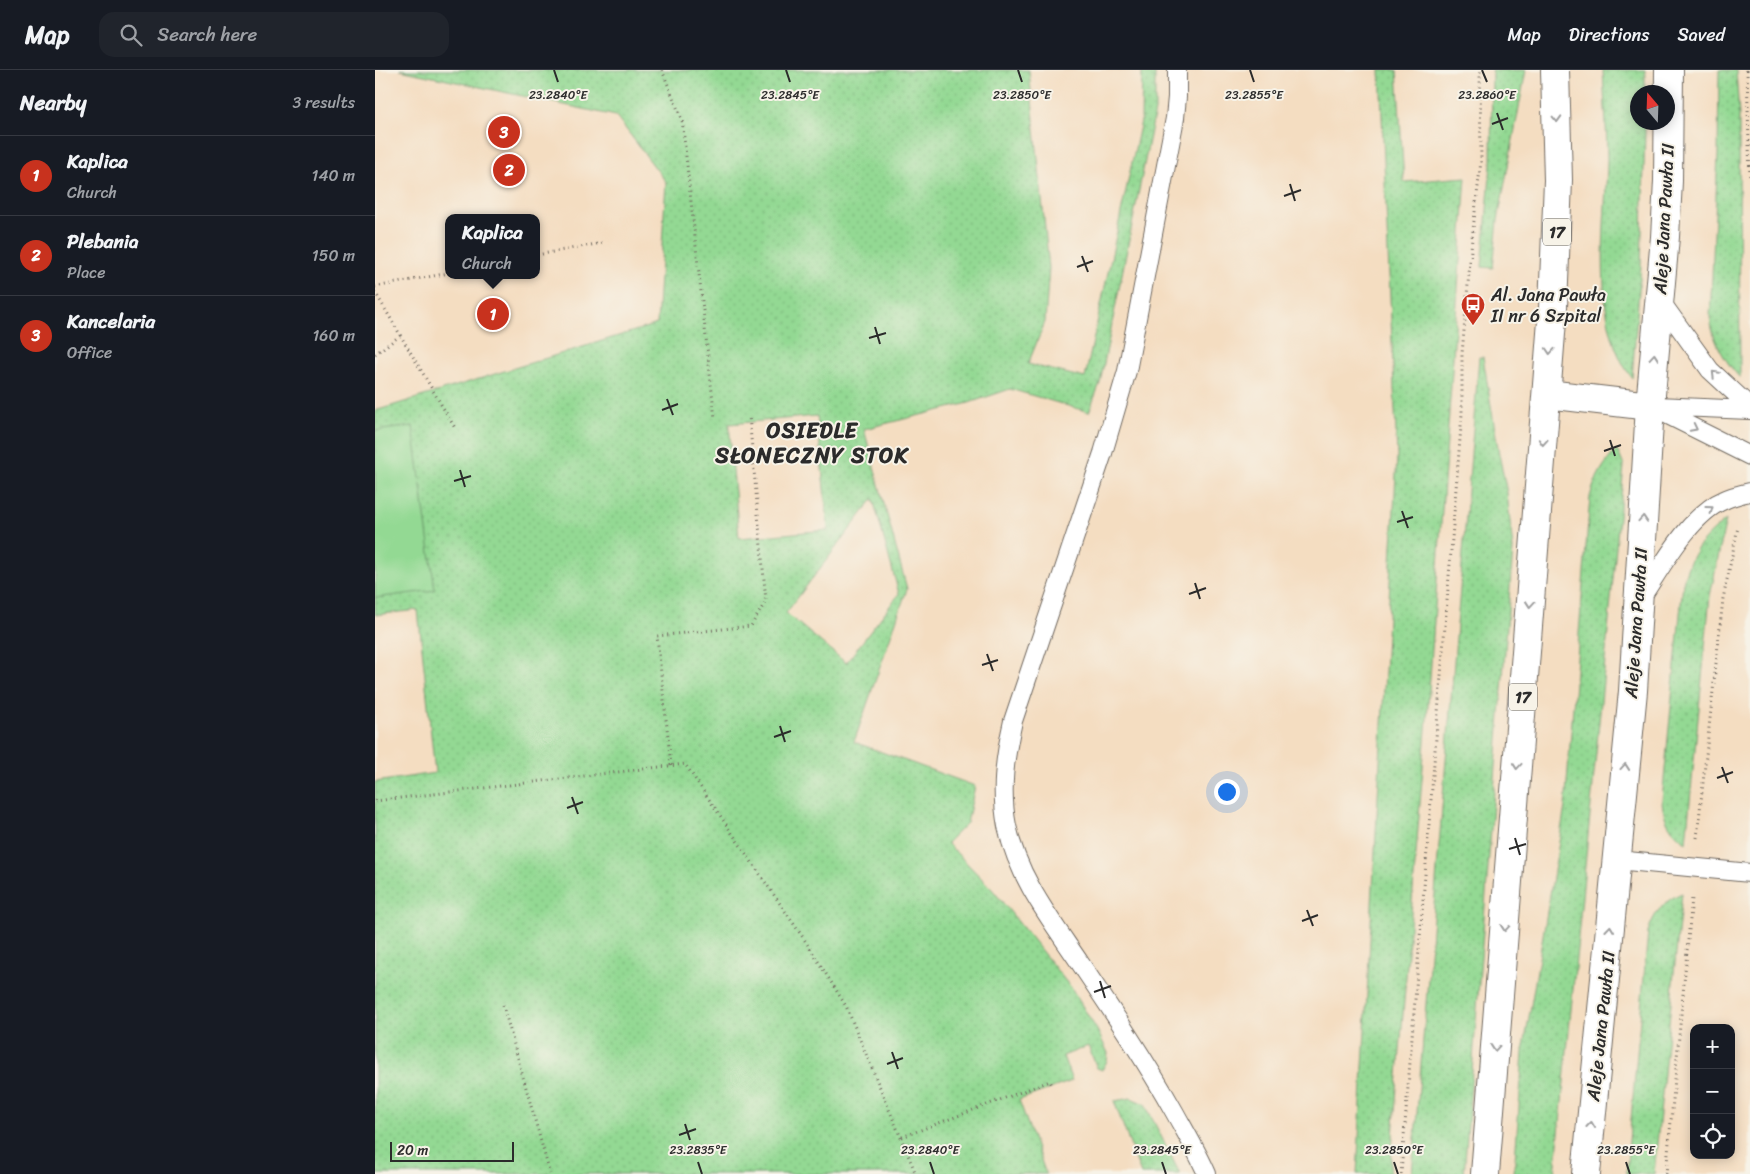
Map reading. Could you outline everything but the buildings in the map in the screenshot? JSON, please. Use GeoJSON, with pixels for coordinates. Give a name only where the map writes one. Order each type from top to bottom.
{"type":"FeatureCollection","features":[{"type":"Feature","properties":{"kind":"highway","name":"17"},"geometry":{"type":"LineString","coordinates":[[1485,1174],[1553,308],[1558,180],[1555,70]]}},
{"type":"Feature","properties":{"kind":"highway","name":"Aleje Jana Pawła II"},"geometry":{"type":"LineString","coordinates":[[1586,1174],[1633,690],[1650,406],[1667,190],[1669,70]]}},
{"type":"Feature","properties":{"kind":"highway"},"geometry":{"type":"LineString","coordinates":[[1547,394],[1650,406]]}},
{"type":"Feature","properties":{"kind":"lane"},"geometry":{"type":"LineString","coordinates":[[1177,70],[1175,118],[1127,371],[1103,453],[1013,721],[1006,752],[1003,778],[1007,826],[1022,871],[1046,914],[1146,1062],[1194,1146],[1207,1174]]}},
{"type":"Feature","properties":{"kind":"lane"},"geometry":{"type":"LineString","coordinates":[[1659,299],[1710,370],[1750,409]]}},
{"type":"Feature","properties":{"kind":"lane"},"geometry":{"type":"LineString","coordinates":[[1650,406],[1750,409]]}},
{"type":"Feature","properties":{"kind":"lane"},"geometry":{"type":"LineString","coordinates":[[1650,406],[1750,456]]}},
{"type":"Feature","properties":{"kind":"lane"},"geometry":{"type":"LineString","coordinates":[[1638,602],[1688,529],[1723,500],[1750,492]]}},
{"type":"Feature","properties":{"kind":"lane"},"geometry":{"type":"LineString","coordinates":[[1617,860],[1750,874]]}},
{"type":"Feature","properties":{"kind":"path"},"geometry":{"type":"LineString","coordinates":[[662,70],[682,120],[715,419]]}},
{"type":"Feature","properties":{"kind":"path"},"geometry":{"type":"LineString","coordinates":[[1401,1174],[1462,414],[1462,354],[1471,238],[1481,162],[1480,70]]}},
{"type":"Feature","properties":{"kind":"path"},"geometry":{"type":"LineString","coordinates":[[1747,70],[1750,180]]}},
{"type":"Feature","properties":{"kind":"path"},"geometry":{"type":"LineString","coordinates":[[540,255],[602,243]]}},
{"type":"Feature","properties":{"kind":"path"},"geometry":{"type":"LineString","coordinates":[[375,287],[445,274]]}},
{"type":"Feature","properties":{"kind":"path"},"geometry":{"type":"LineString","coordinates":[[375,292],[455,428]]}},
{"type":"Feature","properties":{"kind":"path"},"geometry":{"type":"LineString","coordinates":[[375,354],[401,335]]}},
{"type":"Feature","properties":{"kind":"path"},"geometry":{"type":"LineString","coordinates":[[671,765],[657,636],[751,626],[766,601],[749,416]]}},
{"type":"Feature","properties":{"kind":"path"},"geometry":{"type":"LineString","coordinates":[[1697,841],[1723,599],[1739,522]]}},
{"type":"Feature","properties":{"kind":"path"},"geometry":{"type":"LineString","coordinates":[[375,801],[685,764],[806,942],[846,1006],[916,1174]]}},
{"type":"Feature","properties":{"kind":"path"},"geometry":{"type":"LineString","coordinates":[[1666,1174],[1692,892]]}},
{"type":"Feature","properties":{"kind":"path"},"geometry":{"type":"LineString","coordinates":[[503,1005],[550,1174]]}},
{"type":"Feature","properties":{"kind":"path"},"geometry":{"type":"LineString","coordinates":[[902,1137],[1050,1081],[1053,1087]]}},
{"type":"Feature","properties":{"kind":"green space"},"geometry":{"type":"Polygon","coordinates":[[[400,70],[1029,70],[1049,268],[1045,322],[1028,364],[1085,378],[1141,121],[1142,70],[1155,70],[1155,111],[1100,383],[1089,412],[1010,389],[969,403],[864,429],[907,589],[854,742],[975,786],[967,823],[947,843],[992,889],[1072,989],[1097,1030],[1108,1053],[1107,1061],[1102,1070],[1097,1068],[1088,1046],[1063,1056],[1072,1081],[1019,1100],[1046,1174],[375,1174],[375,782],[435,773],[418,610],[375,615],[375,411],[657,324],[666,182],[616,116],[400,70]],[[817,416],[729,424],[739,538],[828,530],[817,416]],[[873,499],[786,613],[846,663],[899,594],[873,499]]]}},
{"type":"Feature","properties":{"kind":"green space"},"geometry":{"type":"Polygon","coordinates":[[[1380,70],[1397,70],[1404,182],[1466,177],[1428,705],[1390,1174],[1357,1174],[1397,456],[1380,70]]]}},
{"type":"Feature","properties":{"kind":"green space"},"geometry":{"type":"Polygon","coordinates":[[[1492,70],[1526,70],[1498,220],[1493,268],[1482,267],[1491,164],[1492,70]]]}},
{"type":"Feature","properties":{"kind":"green space"},"geometry":{"type":"Polygon","coordinates":[[[1603,70],[1645,70],[1645,85],[1630,85],[1630,130],[1645,130],[1641,266],[1632,378],[1619,355],[1610,330],[1605,302],[1603,242],[1607,136],[1603,70]]]}},
{"type":"Feature","properties":{"kind":"green space"},"geometry":{"type":"Polygon","coordinates":[[[1719,70],[1736,70],[1739,115],[1740,378],[1729,364],[1716,341],[1710,316],[1718,155],[1719,70]]]}},
{"type":"Feature","properties":{"kind":"green space"},"geometry":{"type":"Polygon","coordinates":[[[1479,357],[1483,357],[1507,493],[1513,549],[1464,1174],[1412,1174],[1479,357]]]}},
{"type":"Feature","properties":{"kind":"green space"},"geometry":{"type":"Polygon","coordinates":[[[413,426],[435,590],[375,598],[375,431],[413,426]]]}},
{"type":"Feature","properties":{"kind":"green space"},"geometry":{"type":"Polygon","coordinates":[[[1616,450],[1624,466],[1555,1174],[1514,1174],[1523,1052],[1565,807],[1590,497],[1600,472],[1616,450]]]}},
{"type":"Feature","properties":{"kind":"green space"},"geometry":{"type":"Polygon","coordinates":[[[1726,520],[1710,596],[1686,842],[1668,824],[1662,800],[1683,583],[1689,563],[1699,547],[1726,520]]]}},
{"type":"Feature","properties":{"kind":"green space"},"geometry":{"type":"Polygon","coordinates":[[[1682,893],[1654,1174],[1626,1174],[1648,932],[1660,908],[1682,893]]]}},
{"type":"Feature","properties":{"kind":"green space"},"geometry":{"type":"Polygon","coordinates":[[[1131,1098],[1145,1104],[1180,1174],[1141,1174],[1114,1101],[1131,1098]]]}},
{"type":"Feature","properties":{"kind":"place","name":"Kancelaria"},"geometry":{"type":"Point","coordinates":[504,132]}},
{"type":"Feature","properties":{"kind":"place","name":"Plebania"},"geometry":{"type":"Point","coordinates":[509,170]}},
{"type":"Feature","properties":{"kind":"place","name":"Kaplica"},"geometry":{"type":"Point","coordinates":[493,314]}},
{"type":"Feature","properties":{"kind":"place","name":"Al. Jana Pawła II nr 6 Szpital"},"geometry":{"type":"Point","coordinates":[1473,326]}},
{"type":"Feature","properties":{"kind":"district","name":"OSIEDLE SŁONECZNY STOK"},"geometry":{"type":"Point","coordinates":[812,442]}}]}
